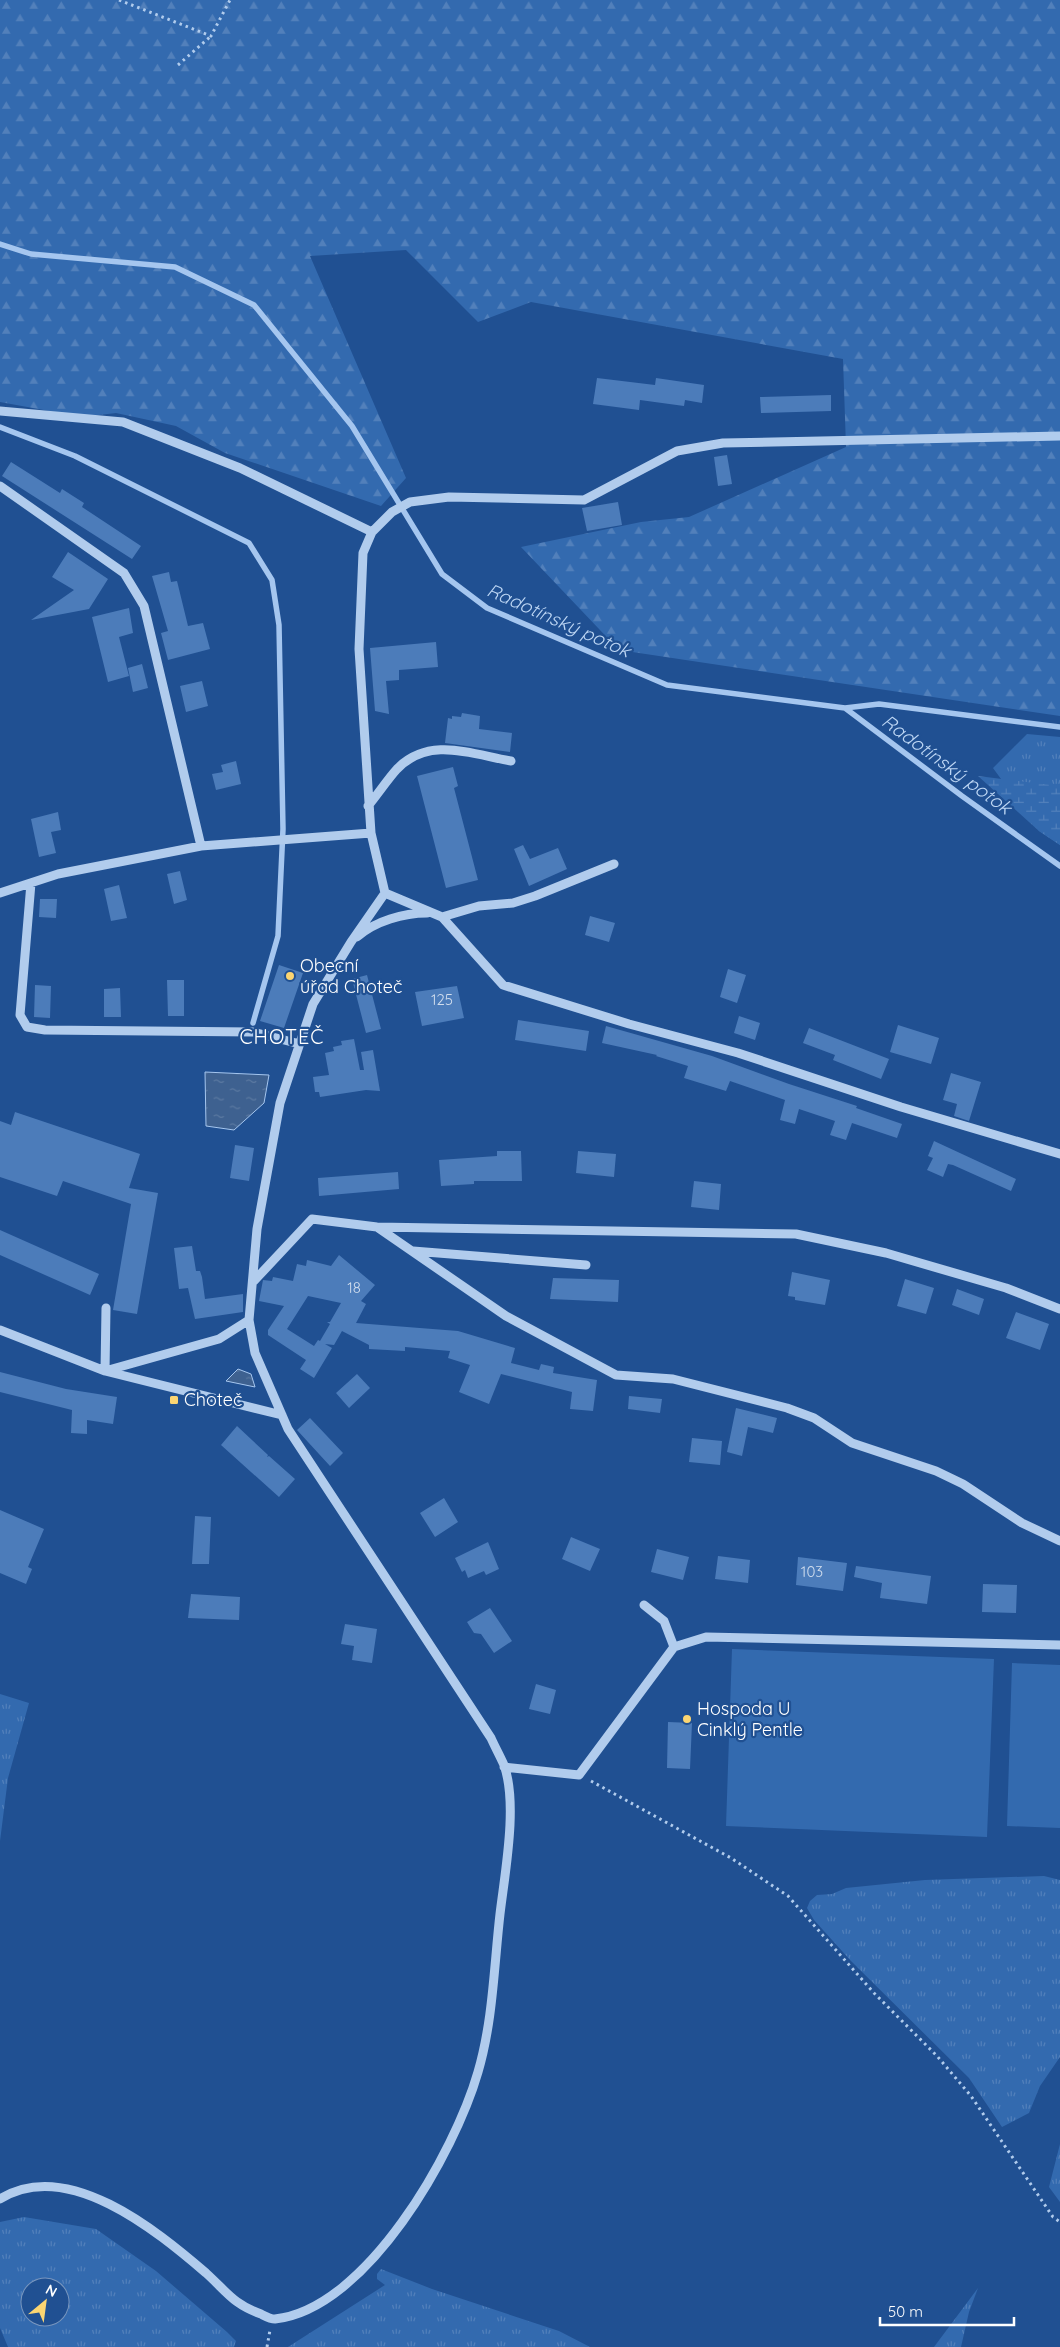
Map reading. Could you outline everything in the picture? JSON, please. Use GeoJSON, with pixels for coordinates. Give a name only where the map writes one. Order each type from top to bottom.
{"type":"FeatureCollection","features":[{"type":"Feature","properties":{"kind":"street"},"geometry":{"type":"LineString","coordinates":[[0,411],[123,422],[240,468],[372,532]]}},
{"type":"Feature","properties":{"kind":"street"},"geometry":{"type":"LineString","coordinates":[[0,2199],[14,2190],[37,2185],[58,2187],[92,2196],[148,2226],[206,2274],[240,2306],[273,2319],[316,2306],[357,2277],[405,2220],[458,2130],[478,2072],[488,2030],[508,1844],[509,1804],[504,1767],[491,1738],[288,1429],[255,1353],[249,1320],[257,1229],[280,1103],[313,1004],[351,942],[385,893],[371,833],[368,806],[359,649],[363,553],[372,532],[392,512],[410,502],[449,497],[584,500],[677,451],[723,443],[1060,436]]}},
{"type":"Feature","properties":{"kind":"street"},"geometry":{"type":"LineString","coordinates":[[0,486],[124,573],[135,588],[144,606],[201,846]]}},
{"type":"Feature","properties":{"kind":"street"},"geometry":{"type":"LineString","coordinates":[[368,806],[397,769],[410,758],[428,749],[444,749],[511,760]]}},
{"type":"Feature","properties":{"kind":"street"},"geometry":{"type":"LineString","coordinates":[[0,893],[58,874],[201,846],[371,833]]}},
{"type":"Feature","properties":{"kind":"street"},"geometry":{"type":"LineString","coordinates":[[442,918],[479,906],[513,903],[614,864]]}},
{"type":"Feature","properties":{"kind":"street"},"geometry":{"type":"LineString","coordinates":[[31,883],[20,1015],[27,1027],[45,1030],[254,1032],[300,1044]]}},
{"type":"Feature","properties":{"kind":"street"},"geometry":{"type":"LineString","coordinates":[[385,893],[442,918],[503,985],[629,1024],[738,1053],[901,1107],[1060,1154]]}},
{"type":"Feature","properties":{"kind":"street"},"geometry":{"type":"LineString","coordinates":[[351,942],[360,934],[380,923],[418,913],[432,913]]}},
{"type":"Feature","properties":{"kind":"street"},"geometry":{"type":"LineString","coordinates":[[252,1282],[312,1219],[377,1226],[796,1234],[895,1256],[1006,1288],[1060,1309]]}},
{"type":"Feature","properties":{"kind":"street"},"geometry":{"type":"LineString","coordinates":[[377,1226],[506,1316],[616,1375],[673,1379],[787,1408],[814,1418],[852,1443],[936,1471],[963,1484],[1022,1523],[1060,1541]]}},
{"type":"Feature","properties":{"kind":"street"},"geometry":{"type":"LineString","coordinates":[[412,1251],[586,1265]]}},
{"type":"Feature","properties":{"kind":"street"},"geometry":{"type":"LineString","coordinates":[[105,1371],[106,1308]]}},
{"type":"Feature","properties":{"kind":"street"},"geometry":{"type":"LineString","coordinates":[[105,1371],[219,1339],[249,1320]]}},
{"type":"Feature","properties":{"kind":"street"},"geometry":{"type":"LineString","coordinates":[[0,1330],[105,1371],[282,1415]]}},
{"type":"Feature","properties":{"kind":"street"},"geometry":{"type":"LineString","coordinates":[[644,1605],[664,1621],[674,1647]]}},
{"type":"Feature","properties":{"kind":"street"},"geometry":{"type":"LineString","coordinates":[[504,1767],[580,1775],[674,1647],[706,1637],[1060,1645]]}},
{"type":"Feature","properties":{"kind":"path"},"geometry":{"type":"LineString","coordinates":[[119,0],[211,36]]}},
{"type":"Feature","properties":{"kind":"path"},"geometry":{"type":"LineString","coordinates":[[178,65],[211,36],[230,0]]}},
{"type":"Feature","properties":{"kind":"path"},"geometry":{"type":"LineString","coordinates":[[580,1775],[665,1824],[731,1858],[788,1896],[874,1993],[937,2056],[960,2083],[1053,2217],[1060,2222]]}},
{"type":"Feature","properties":{"kind":"green space"},"geometry":{"type":"Polygon","coordinates":[[[0,0],[1060,0],[1060,716],[619,650],[521,547],[641,522],[689,517],[846,447],[843,359],[531,302],[478,322],[406,250],[310,256],[406,478],[381,506],[225,453],[176,426],[116,413],[82,417],[0,402],[0,0]]]}},
{"type":"Feature","properties":{"kind":"green space"},"geometry":{"type":"Polygon","coordinates":[[[1027,734],[1060,737],[1060,845],[1039,831],[993,768],[1027,734]]]}},
{"type":"Feature","properties":{"kind":"green space"},"geometry":{"type":"Polygon","coordinates":[[[978,776],[1060,786],[1060,845],[1039,831],[978,776]]]}},
{"type":"Feature","properties":{"kind":"green space"},"geometry":{"type":"Polygon","coordinates":[[[732,1649],[994,1659],[987,1837],[726,1826],[732,1649]]]}},
{"type":"Feature","properties":{"kind":"green space"},"geometry":{"type":"Polygon","coordinates":[[[1012,1663],[1060,1665],[1060,1828],[1007,1826],[1012,1663]]]}},
{"type":"Feature","properties":{"kind":"green space"},"geometry":{"type":"Polygon","coordinates":[[[0,1694],[29,1703],[8,1778],[0,1841],[0,1694]]]}},
{"type":"Feature","properties":{"kind":"green space"},"geometry":{"type":"Polygon","coordinates":[[[1044,1876],[1060,1880],[1060,2057],[1040,2086],[1029,2113],[1002,2127],[969,2078],[851,1961],[814,1920],[807,1908],[810,1901],[817,1895],[832,1894],[846,1888],[925,1880],[1044,1876]]]}},
{"type":"Feature","properties":{"kind":"green space"},"geometry":{"type":"Polygon","coordinates":[[[1060,2144],[1060,2202],[1049,2187],[1060,2144]]]}},
{"type":"Feature","properties":{"kind":"green space"},"geometry":{"type":"Polygon","coordinates":[[[24,2217],[96,2229],[156,2271],[236,2341],[234,2347],[8,2347],[0,2328],[0,2222],[24,2217]]]}},
{"type":"Feature","properties":{"kind":"green space"},"geometry":{"type":"Polygon","coordinates":[[[381,2269],[432,2289],[559,2331],[590,2347],[288,2347],[385,2285],[377,2279],[377,2274],[381,2269]]]}},
{"type":"Feature","properties":{"kind":"green space"},"geometry":{"type":"Polygon","coordinates":[[[978,2288],[969,2312],[961,2347],[934,2347],[978,2288]]]}},
{"type":"Feature","properties":{"kind":"water"},"geometry":{"type":"Polygon","coordinates":[[[205,1072],[269,1075],[264,1103],[234,1130],[206,1126],[205,1072]]]}},
{"type":"Feature","properties":{"kind":"water"},"geometry":{"type":"Polygon","coordinates":[[[238,1369],[251,1374],[255,1387],[226,1381],[238,1369]]]}},
{"type":"Feature","properties":{"kind":"building"},"geometry":{"type":"Polygon","coordinates":[[[597,378],[655,385],[656,378],[704,385],[702,403],[685,400],[684,406],[640,400],[639,410],[593,404],[597,378]]]}},
{"type":"Feature","properties":{"kind":"building"},"geometry":{"type":"Polygon","coordinates":[[[831,395],[831,411],[761,413],[760,397],[831,395]]]}},
{"type":"Feature","properties":{"kind":"building"},"geometry":{"type":"Polygon","coordinates":[[[727,455],[732,484],[718,486],[714,457],[727,455]]]}},
{"type":"Feature","properties":{"kind":"building"},"geometry":{"type":"Polygon","coordinates":[[[11,462],[60,493],[62,489],[84,503],[82,507],[141,546],[132,559],[2,476],[11,462]]]}},
{"type":"Feature","properties":{"kind":"building"},"geometry":{"type":"Polygon","coordinates":[[[618,502],[622,525],[587,531],[582,508],[618,502]]]}},
{"type":"Feature","properties":{"kind":"building"},"geometry":{"type":"Polygon","coordinates":[[[68,552],[108,579],[89,609],[31,620],[74,590],[52,577],[68,552]]]}},
{"type":"Feature","properties":{"kind":"building"},"geometry":{"type":"Polygon","coordinates":[[[169,572],[171,582],[177,581],[188,626],[203,623],[210,649],[168,660],[161,633],[168,631],[152,576],[169,572]]]}},
{"type":"Feature","properties":{"kind":"building"},"geometry":{"type":"Polygon","coordinates":[[[129,608],[133,633],[119,637],[129,676],[108,682],[92,617],[129,608]]]}},
{"type":"Feature","properties":{"kind":"building"},"geometry":{"type":"Polygon","coordinates":[[[436,642],[438,667],[399,670],[399,680],[386,681],[389,714],[375,711],[370,648],[436,642]]]}},
{"type":"Feature","properties":{"kind":"building"},"geometry":{"type":"Polygon","coordinates":[[[142,664],[148,688],[133,692],[128,668],[142,664]]]}},
{"type":"Feature","properties":{"kind":"building"},"geometry":{"type":"Polygon","coordinates":[[[202,681],[208,706],[186,712],[180,686],[202,681]]]}},
{"type":"Feature","properties":{"kind":"building"},"geometry":{"type":"Polygon","coordinates":[[[462,713],[480,716],[479,729],[512,733],[510,752],[445,743],[448,718],[452,719],[452,716],[461,717],[462,713]]]}},
{"type":"Feature","properties":{"kind":"building"},"geometry":{"type":"Polygon","coordinates":[[[236,761],[241,784],[216,790],[212,774],[223,772],[221,765],[236,761]]]}},
{"type":"Feature","properties":{"kind":"building"},"geometry":{"type":"Polygon","coordinates":[[[453,767],[458,786],[454,788],[478,880],[446,888],[417,776],[453,767]]]}},
{"type":"Feature","properties":{"kind":"building"},"geometry":{"type":"Polygon","coordinates":[[[58,812],[61,830],[51,832],[56,853],[39,857],[31,819],[58,812]]]}},
{"type":"Feature","properties":{"kind":"building"},"geometry":{"type":"Polygon","coordinates":[[[523,845],[530,859],[558,848],[567,869],[529,886],[514,849],[523,845]]]}},
{"type":"Feature","properties":{"kind":"building"},"geometry":{"type":"Polygon","coordinates":[[[180,871],[187,900],[174,904],[167,874],[180,871]]]}},
{"type":"Feature","properties":{"kind":"building"},"geometry":{"type":"Polygon","coordinates":[[[119,885],[127,918],[111,921],[104,889],[119,885]]]}},
{"type":"Feature","properties":{"kind":"building"},"geometry":{"type":"Polygon","coordinates":[[[40,899],[57,899],[56,918],[39,917],[40,899]]]}},
{"type":"Feature","properties":{"kind":"building"},"geometry":{"type":"Polygon","coordinates":[[[590,916],[615,923],[609,942],[585,935],[590,916]]]}},
{"type":"Feature","properties":{"kind":"building"},"geometry":{"type":"Polygon","coordinates":[[[279,965],[303,973],[284,1028],[260,1021],[279,965]]]}},
{"type":"Feature","properties":{"kind":"building"},"geometry":{"type":"Polygon","coordinates":[[[728,969],[746,975],[737,1003],[720,997],[728,969]]]}},
{"type":"Feature","properties":{"kind":"building"},"geometry":{"type":"Polygon","coordinates":[[[367,975],[381,1029],[366,1033],[352,979],[367,975]]]}},
{"type":"Feature","properties":{"kind":"building"},"geometry":{"type":"Polygon","coordinates":[[[167,980],[184,980],[184,1016],[168,1016],[167,980]]]}},
{"type":"Feature","properties":{"kind":"building"},"geometry":{"type":"Polygon","coordinates":[[[35,985],[51,986],[50,1018],[34,1017],[35,985]]]}},
{"type":"Feature","properties":{"kind":"building"},"geometry":{"type":"Polygon","coordinates":[[[457,986],[464,1018],[422,1026],[415,992],[457,986]]]}},
{"type":"Feature","properties":{"kind":"building"},"geometry":{"type":"Polygon","coordinates":[[[120,988],[121,1017],[104,1017],[104,989],[120,988]]]}},
{"type":"Feature","properties":{"kind":"building"},"geometry":{"type":"Polygon","coordinates":[[[739,1016],[760,1023],[755,1040],[734,1033],[739,1016]]]}},
{"type":"Feature","properties":{"kind":"building"},"geometry":{"type":"Polygon","coordinates":[[[518,1020],[589,1031],[586,1051],[515,1040],[518,1020]]]}},
{"type":"Feature","properties":{"kind":"building"},"geometry":{"type":"Polygon","coordinates":[[[898,1025],[939,1038],[931,1064],[890,1052],[898,1025]]]}},
{"type":"Feature","properties":{"kind":"building"},"geometry":{"type":"Polygon","coordinates":[[[606,1026],[712,1056],[857,1106],[856,1108],[902,1124],[897,1138],[852,1123],[846,1140],[830,1135],[835,1121],[799,1109],[795,1124],[780,1120],[785,1100],[730,1081],[726,1091],[684,1078],[688,1066],[657,1055],[602,1043],[606,1026]]]}},
{"type":"Feature","properties":{"kind":"building"},"geometry":{"type":"Polygon","coordinates":[[[809,1028],[889,1059],[881,1079],[833,1060],[835,1055],[803,1043],[809,1028]]]}},
{"type":"Feature","properties":{"kind":"building"},"geometry":{"type":"Polygon","coordinates":[[[354,1039],[360,1070],[364,1070],[361,1052],[373,1050],[380,1091],[366,1090],[320,1097],[319,1092],[315,1092],[313,1077],[329,1075],[325,1053],[334,1051],[333,1047],[342,1045],[341,1041],[354,1039]]]}},
{"type":"Feature","properties":{"kind":"building"},"geometry":{"type":"Polygon","coordinates":[[[951,1073],[981,1082],[969,1121],[954,1116],[957,1104],[943,1100],[951,1073]]]}},
{"type":"Feature","properties":{"kind":"building"},"geometry":{"type":"Polygon","coordinates":[[[15,1112],[140,1154],[129,1188],[158,1193],[137,1314],[113,1310],[131,1204],[63,1181],[57,1196],[0,1177],[0,1121],[11,1125],[15,1112]]]}},
{"type":"Feature","properties":{"kind":"building"},"geometry":{"type":"Polygon","coordinates":[[[934,1141],[1016,1179],[1011,1191],[953,1165],[948,1164],[943,1177],[927,1170],[933,1158],[928,1156],[934,1141]]]}},
{"type":"Feature","properties":{"kind":"building"},"geometry":{"type":"Polygon","coordinates":[[[235,1145],[254,1148],[249,1181],[230,1178],[235,1145]]]}},
{"type":"Feature","properties":{"kind":"building"},"geometry":{"type":"Polygon","coordinates":[[[497,1151],[521,1151],[522,1181],[474,1181],[474,1184],[441,1186],[439,1160],[497,1156],[497,1151]]]}},
{"type":"Feature","properties":{"kind":"building"},"geometry":{"type":"Polygon","coordinates":[[[578,1151],[616,1154],[614,1177],[576,1173],[578,1151]]]}},
{"type":"Feature","properties":{"kind":"building"},"geometry":{"type":"Polygon","coordinates":[[[398,1172],[399,1189],[319,1196],[318,1178],[398,1172]]]}},
{"type":"Feature","properties":{"kind":"building"},"geometry":{"type":"Polygon","coordinates":[[[694,1181],[721,1184],[719,1210],[691,1207],[694,1181]]]}},
{"type":"Feature","properties":{"kind":"building"},"geometry":{"type":"Polygon","coordinates":[[[0,1230],[99,1274],[90,1295],[0,1255],[0,1230]]]}},
{"type":"Feature","properties":{"kind":"building"},"geometry":{"type":"Polygon","coordinates":[[[192,1246],[196,1271],[200,1271],[202,1277],[205,1299],[243,1294],[243,1312],[195,1319],[188,1288],[179,1289],[174,1248],[192,1246]]]}},
{"type":"Feature","properties":{"kind":"building"},"geometry":{"type":"Polygon","coordinates":[[[339,1255],[375,1285],[361,1301],[366,1304],[356,1323],[458,1331],[515,1348],[511,1363],[539,1370],[541,1364],[554,1367],[553,1373],[597,1380],[593,1411],[570,1409],[572,1392],[501,1374],[489,1404],[459,1392],[470,1365],[448,1358],[450,1351],[405,1347],[405,1351],[369,1349],[369,1345],[342,1331],[334,1345],[325,1344],[332,1348],[314,1378],[300,1369],[306,1360],[268,1335],[268,1330],[284,1306],[259,1301],[263,1280],[272,1281],[273,1277],[293,1281],[297,1264],[306,1266],[307,1260],[331,1266],[339,1255]],[[308,1296],[287,1329],[314,1346],[318,1340],[320,1341],[330,1324],[327,1322],[330,1322],[341,1303],[308,1296]]]}},
{"type":"Feature","properties":{"kind":"building"},"geometry":{"type":"Polygon","coordinates":[[[792,1272],[830,1280],[825,1305],[795,1300],[795,1297],[788,1296],[792,1272]]]}},
{"type":"Feature","properties":{"kind":"building"},"geometry":{"type":"Polygon","coordinates":[[[553,1278],[619,1280],[618,1302],[550,1299],[553,1278]]]}},
{"type":"Feature","properties":{"kind":"building"},"geometry":{"type":"Polygon","coordinates":[[[905,1279],[934,1288],[926,1314],[897,1306],[905,1279]]]}},
{"type":"Feature","properties":{"kind":"building"},"geometry":{"type":"Polygon","coordinates":[[[957,1289],[984,1299],[979,1315],[952,1305],[957,1289]]]}},
{"type":"Feature","properties":{"kind":"building"},"geometry":{"type":"Polygon","coordinates":[[[1016,1312],[1049,1324],[1040,1350],[1006,1338],[1016,1312]]]}},
{"type":"Feature","properties":{"kind":"building"},"geometry":{"type":"Polygon","coordinates":[[[0,1372],[66,1389],[117,1397],[113,1424],[87,1420],[87,1434],[71,1433],[72,1410],[0,1392],[0,1372]]]}},
{"type":"Feature","properties":{"kind":"building"},"geometry":{"type":"Polygon","coordinates":[[[357,1374],[370,1388],[349,1408],[336,1393],[357,1374]]]}},
{"type":"Feature","properties":{"kind":"building"},"geometry":{"type":"Polygon","coordinates":[[[629,1396],[662,1399],[660,1413],[628,1409],[629,1396]]]}},
{"type":"Feature","properties":{"kind":"building"},"geometry":{"type":"Polygon","coordinates":[[[736,1408],[777,1418],[773,1433],[748,1427],[742,1456],[727,1452],[736,1408]]]}},
{"type":"Feature","properties":{"kind":"building"},"geometry":{"type":"Polygon","coordinates":[[[310,1418],[343,1453],[330,1466],[297,1430],[310,1418]]]}},
{"type":"Feature","properties":{"kind":"building"},"geometry":{"type":"Polygon","coordinates":[[[237,1426],[268,1455],[267,1457],[269,1456],[295,1479],[279,1497],[221,1445],[237,1426]]]}},
{"type":"Feature","properties":{"kind":"building"},"geometry":{"type":"Polygon","coordinates":[[[692,1438],[722,1441],[720,1465],[689,1462],[692,1438]]]}},
{"type":"Feature","properties":{"kind":"building"},"geometry":{"type":"Polygon","coordinates":[[[444,1498],[458,1522],[435,1537],[420,1513],[444,1498]]]}},
{"type":"Feature","properties":{"kind":"building"},"geometry":{"type":"Polygon","coordinates":[[[0,1510],[44,1529],[28,1567],[32,1569],[26,1584],[0,1573],[0,1510]]]}},
{"type":"Feature","properties":{"kind":"building"},"geometry":{"type":"Polygon","coordinates":[[[195,1516],[211,1517],[209,1564],[192,1564],[195,1516]]]}},
{"type":"Feature","properties":{"kind":"building"},"geometry":{"type":"Polygon","coordinates":[[[571,1537],[600,1549],[590,1571],[562,1559],[571,1537]]]}},
{"type":"Feature","properties":{"kind":"building"},"geometry":{"type":"Polygon","coordinates":[[[488,1542],[499,1569],[486,1575],[484,1571],[468,1578],[465,1570],[462,1572],[455,1558],[488,1542]]]}},
{"type":"Feature","properties":{"kind":"building"},"geometry":{"type":"Polygon","coordinates":[[[657,1549],[689,1557],[683,1580],[651,1572],[657,1549]]]}},
{"type":"Feature","properties":{"kind":"building"},"geometry":{"type":"Polygon","coordinates":[[[718,1556],[750,1560],[748,1583],[715,1579],[718,1556]]]}},
{"type":"Feature","properties":{"kind":"building"},"geometry":{"type":"Polygon","coordinates":[[[798,1557],[847,1563],[843,1591],[796,1585],[798,1557]]]}},
{"type":"Feature","properties":{"kind":"building"},"geometry":{"type":"Polygon","coordinates":[[[856,1566],[931,1576],[927,1604],[880,1598],[882,1583],[854,1577],[856,1566]]]}},
{"type":"Feature","properties":{"kind":"building"},"geometry":{"type":"Polygon","coordinates":[[[983,1584],[1017,1585],[1016,1613],[982,1612],[983,1584]]]}},
{"type":"Feature","properties":{"kind":"building"},"geometry":{"type":"Polygon","coordinates":[[[191,1594],[240,1597],[239,1620],[188,1618],[191,1594]]]}},
{"type":"Feature","properties":{"kind":"building"},"geometry":{"type":"Polygon","coordinates":[[[490,1608],[512,1641],[494,1653],[481,1634],[474,1633],[467,1622],[490,1608]]]}},
{"type":"Feature","properties":{"kind":"building"},"geometry":{"type":"Polygon","coordinates":[[[345,1624],[377,1629],[372,1663],[352,1660],[354,1646],[341,1644],[345,1624]]]}},
{"type":"Feature","properties":{"kind":"building"},"geometry":{"type":"Polygon","coordinates":[[[536,1684],[556,1690],[550,1714],[529,1709],[536,1684]]]}},
{"type":"Feature","properties":{"kind":"building"},"geometry":{"type":"Polygon","coordinates":[[[668,1722],[692,1723],[690,1769],[667,1768],[668,1722]]]}},
{"type":"Feature","properties":{"kind":"waterway","name":"Radotínský potok"},"geometry":{"type":"LineString","coordinates":[[0,244],[31,254],[175,267],[254,305],[352,426],[442,574],[487,608],[667,685],[845,708],[962,796],[1060,866]]}},
{"type":"Feature","properties":{"kind":"waterway"},"geometry":{"type":"LineString","coordinates":[[0,427],[75,456],[249,543],[272,580],[279,625],[283,829],[278,936],[253,1023]]}},
{"type":"Feature","properties":{"kind":"waterway"},"geometry":{"type":"LineString","coordinates":[[845,708],[879,704],[1060,727]]}},
{"type":"Feature","properties":{"kind":"place","name":"Obecní úřad Choteč"},"geometry":{"type":"Point","coordinates":[290,976]}},
{"type":"Feature","properties":{"kind":"place","name":"Choteč"},"geometry":{"type":"Point","coordinates":[174,1400]}},
{"type":"Feature","properties":{"kind":"place","name":"Hospoda U Cinklý Pentle"},"geometry":{"type":"Point","coordinates":[687,1719]}},
{"type":"Feature","properties":{"kind":"district","name":"CHOTEČ"},"geometry":{"type":"Point","coordinates":[282,1037]}}]}
